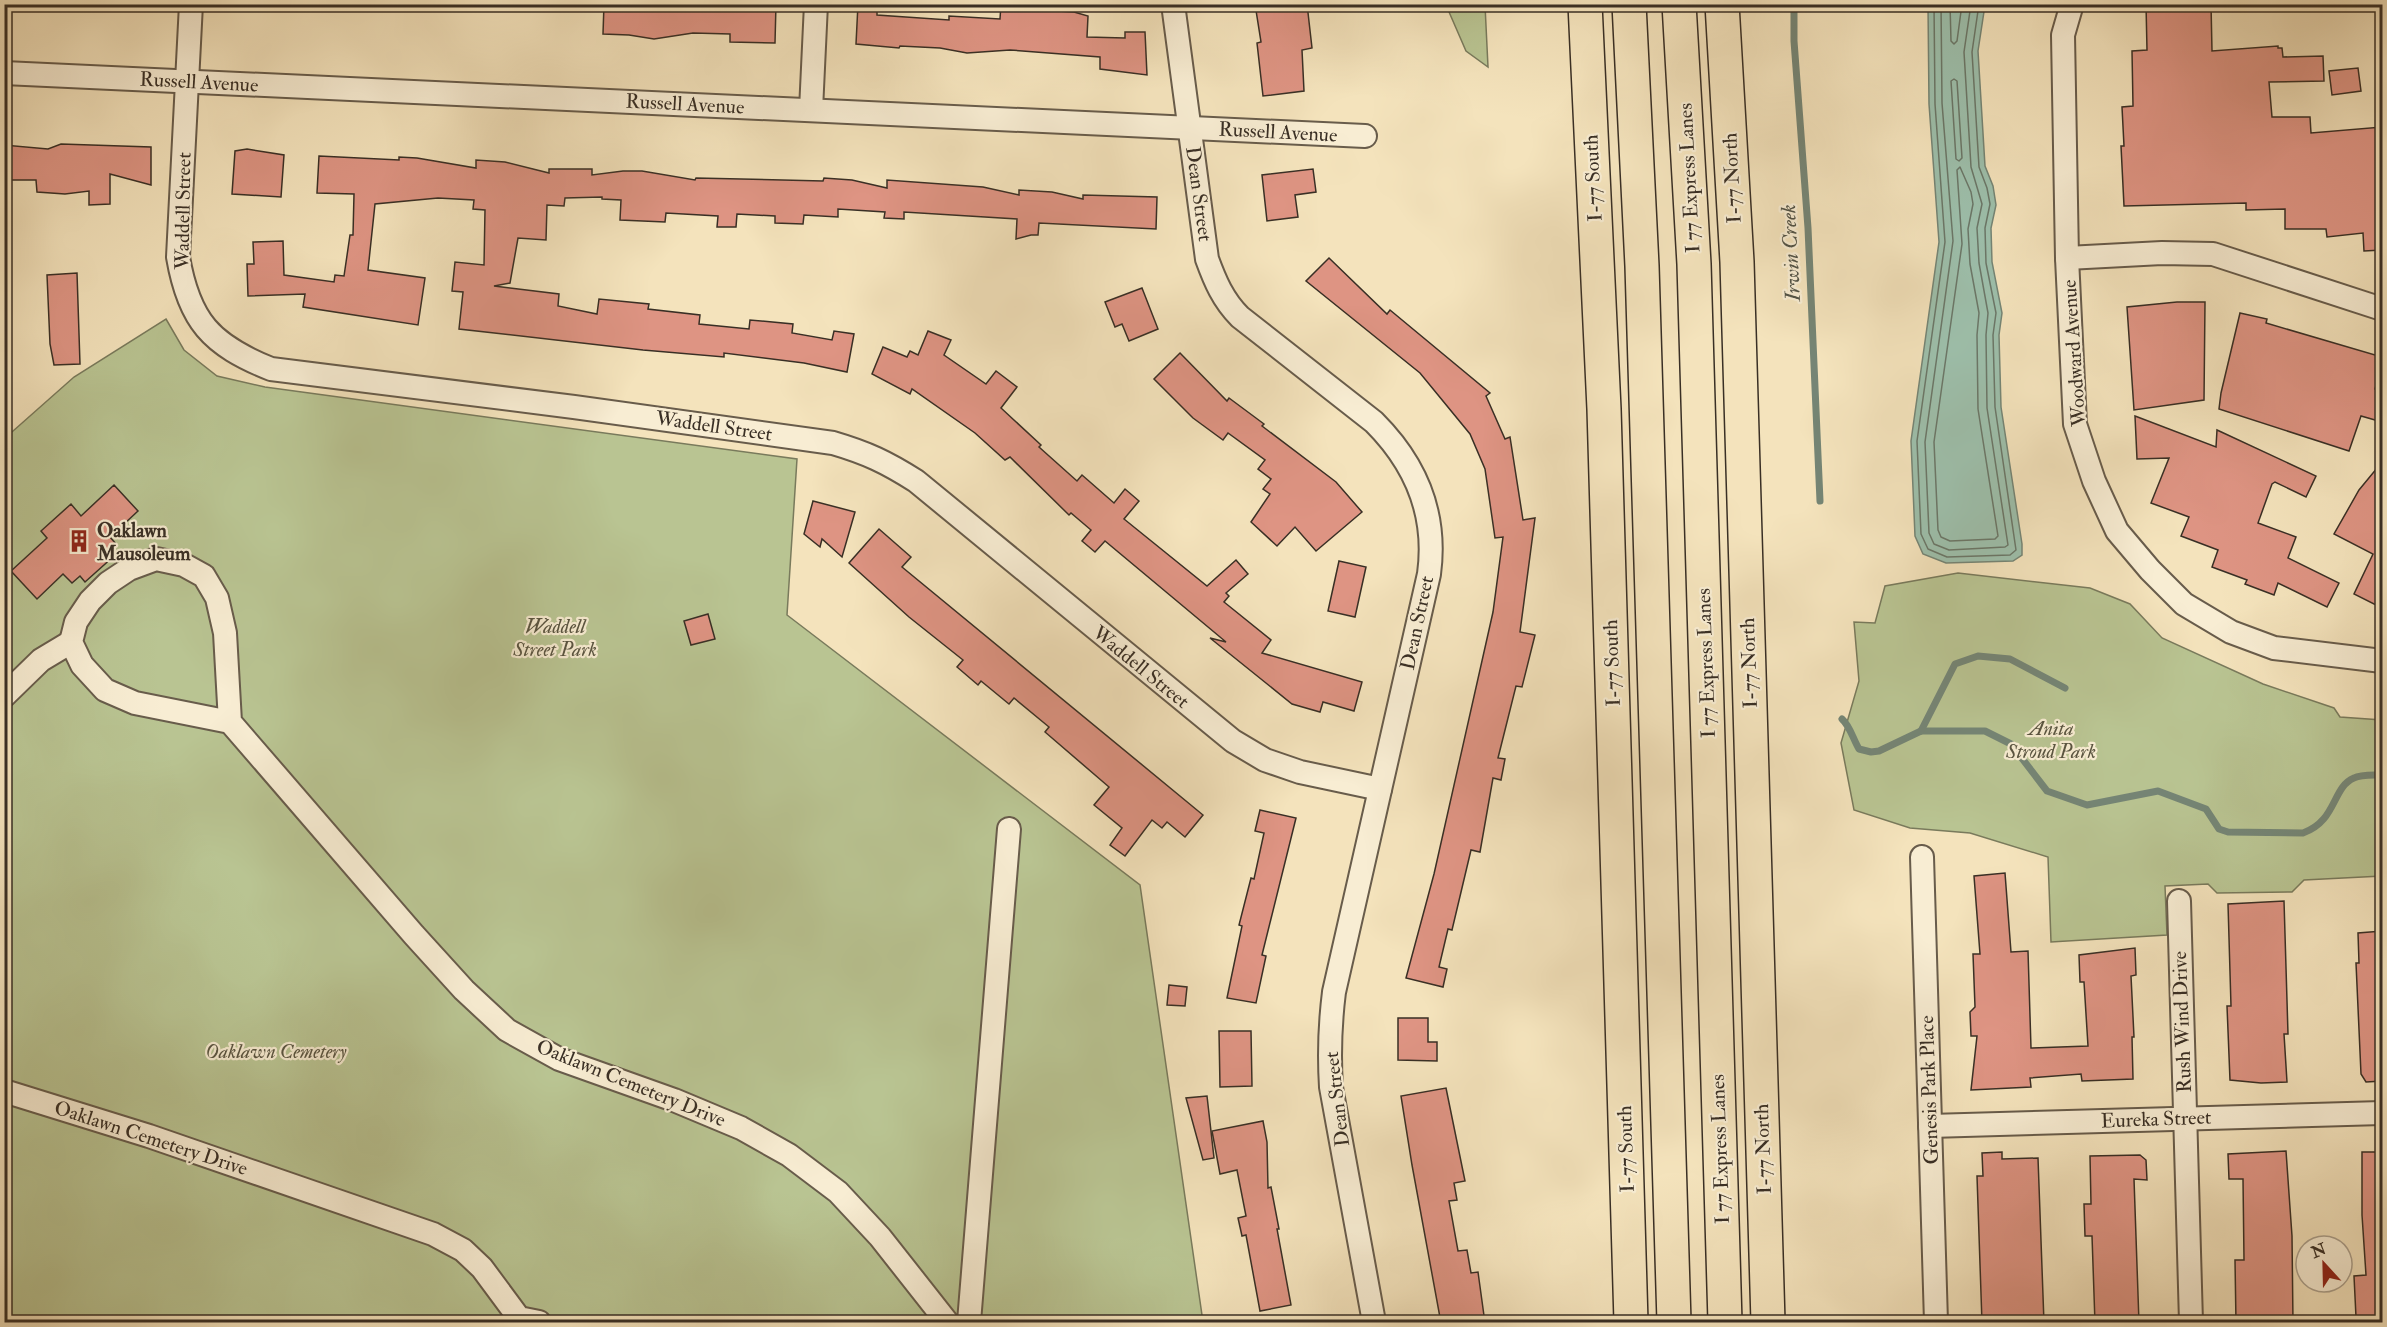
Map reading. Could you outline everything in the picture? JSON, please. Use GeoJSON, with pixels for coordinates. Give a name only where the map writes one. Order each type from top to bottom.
{"type":"FeatureCollection","features":[{"type":"Feature","properties":{"kind":"highway","name":"I-77 South"},"geometry":{"type":"LineString","coordinates":[[1585,4],[1604,409],[1631,1323]]}},
{"type":"Feature","properties":{"kind":"highway"},"geometry":{"type":"LineString","coordinates":[[1629,4],[1642,266],[1674,1323]]}},
{"type":"Feature","properties":{"kind":"highway","name":"I 77 Express Lanes"},"geometry":{"type":"LineString","coordinates":[[1678,4],[1694,264],[1725,1323]]}},
{"type":"Feature","properties":{"kind":"highway","name":"I-77 North"},"geometry":{"type":"LineString","coordinates":[[1722,4],[1737,274],[1768,1323]]}},
{"type":"Feature","properties":{"kind":"street","name":"Waddell Street"},"geometry":{"type":"LineString","coordinates":[[191,4],[178,256],[183,286],[195,314],[204,327],[241,357],[271,369],[574,406],[833,443],[868,453],[916,481],[1233,741],[1265,760],[1300,772],[1380,789]]}},
{"type":"Feature","properties":{"kind":"street"},"geometry":{"type":"LineString","coordinates":[[811,110],[816,4]]}},
{"type":"Feature","properties":{"kind":"street","name":"Dean Street"},"geometry":{"type":"LineString","coordinates":[[1173,4],[1207,259],[1216,285],[1230,307],[1240,317],[1387,434],[1416,478],[1430,525],[1429,574],[1334,992],[1329,1063],[1331,1087],[1374,1323]]}},
{"type":"Feature","properties":{"kind":"street","name":"Woodward Avenue"},"geometry":{"type":"LineString","coordinates":[[2072,4],[2062,35],[2067,258],[2075,424],[2094,481],[2117,531],[2150,570],[2184,604],[2231,632],[2274,648],[2382,662]]}},
{"type":"Feature","properties":{"kind":"street","name":"Russell Avenue"},"geometry":{"type":"LineString","coordinates":[[4,74],[1365,136]]}},
{"type":"Feature","properties":{"kind":"street"},"geometry":{"type":"LineString","coordinates":[[2067,258],[2162,253],[2213,254],[2382,309]]}},
{"type":"Feature","properties":{"kind":"street"},"geometry":{"type":"LineString","coordinates":[[156,559],[184,565],[204,576],[217,598],[225,633],[230,722],[135,703],[105,690],[82,665],[71,642],[76,622],[90,602],[108,583],[129,569],[156,559]]}},
{"type":"Feature","properties":{"kind":"street"},"geometry":{"type":"LineString","coordinates":[[4,696],[41,660],[71,642]]}},
{"type":"Feature","properties":{"kind":"street","name":"Oaklawn Cemetery Drive"},"geometry":{"type":"LineString","coordinates":[[230,722],[414,935],[464,990],[507,1030],[559,1059],[674,1100],[741,1128],[789,1155],[838,1192],[880,1237],[947,1323]]}},
{"type":"Feature","properties":{"kind":"street"},"geometry":{"type":"LineString","coordinates":[[969,1323],[1009,829]]}},
{"type":"Feature","properties":{"kind":"street","name":"Genesis Park Place"},"geometry":{"type":"LineString","coordinates":[[1922,857],[1936,1323]]}},
{"type":"Feature","properties":{"kind":"street","name":"Rush Wind Drive"},"geometry":{"type":"LineString","coordinates":[[2179,901],[2192,1323]]}},
{"type":"Feature","properties":{"kind":"street","name":"Oaklawn Cemetery Drive"},"geometry":{"type":"LineString","coordinates":[[4,1091],[149,1136],[433,1234],[463,1250],[482,1268],[519,1318],[539,1323]]}},
{"type":"Feature","properties":{"kind":"street","name":"Eureka Street"},"geometry":{"type":"LineString","coordinates":[[1930,1126],[2382,1113]]}},
{"type":"Feature","properties":{"kind":"green space"},"geometry":{"type":"Polygon","coordinates":[[[1446,5],[1485,5],[1488,67],[1466,51],[1446,5]]]}},
{"type":"Feature","properties":{"kind":"green space","name":"Oaklawn Cemetery"},"geometry":{"type":"Polygon","coordinates":[[[166,319],[184,350],[217,376],[265,387],[797,459],[787,615],[1140,885],[1203,1322],[5,1322],[4,439],[74,377],[166,319]]]}},
{"type":"Feature","properties":{"kind":"green space","name":"Anita Stroud Park"},"geometry":{"type":"Polygon","coordinates":[[[1958,573],[2090,588],[2130,604],[2162,638],[2263,684],[2334,708],[2340,717],[2382,720],[2382,876],[2304,880],[2292,892],[2217,893],[2208,884],[2165,886],[2167,935],[2051,942],[2048,857],[1970,833],[1910,828],[1854,810],[1841,743],[1859,681],[1854,622],[1875,623],[1885,586],[1958,573]]]}},
{"type":"Feature","properties":{"kind":"water"},"geometry":{"type":"Polygon","coordinates":[[[1928,5],[1985,5],[1978,51],[1985,166],[1993,186],[1996,205],[1991,228],[1992,262],[2002,313],[1999,335],[2001,407],[2022,544],[2022,555],[2013,561],[1946,563],[1923,554],[1915,536],[1911,441],[1939,242],[1929,104],[1928,5]]]}},
{"type":"Feature","properties":{"kind":"building"},"geometry":{"type":"Polygon","coordinates":[[[604,4],[776,4],[775,43],[730,42],[730,34],[693,33],[654,39],[603,34],[604,4]]]}},
{"type":"Feature","properties":{"kind":"building"},"geometry":{"type":"Polygon","coordinates":[[[858,4],[877,4],[877,15],[949,20],[949,16],[1000,19],[1001,4],[1026,5],[1026,9],[1074,12],[1088,16],[1087,37],[1125,38],[1125,32],[1145,32],[1147,75],[1100,69],[1100,57],[1010,50],[967,53],[940,48],[900,46],[899,48],[856,44],[858,4]]]}},
{"type":"Feature","properties":{"kind":"building"},"geometry":{"type":"Polygon","coordinates":[[[1255,4],[1307,4],[1312,48],[1302,50],[1304,91],[1263,96],[1257,43],[1261,42],[1255,4]]]}},
{"type":"Feature","properties":{"kind":"building"},"geometry":{"type":"Polygon","coordinates":[[[2146,4],[2211,4],[2212,51],[2278,46],[2282,48],[2283,57],[2323,56],[2324,81],[2269,82],[2272,117],[2310,117],[2311,133],[2382,127],[2382,250],[2364,251],[2363,233],[2327,237],[2326,229],[2285,229],[2285,209],[2246,210],[2246,203],[2124,206],[2122,107],[2133,106],[2132,51],[2147,50],[2146,4]]]}},
{"type":"Feature","properties":{"kind":"building"},"geometry":{"type":"Polygon","coordinates":[[[2358,68],[2361,91],[2332,95],[2329,71],[2358,68]]]}},
{"type":"Feature","properties":{"kind":"building"},"geometry":{"type":"Polygon","coordinates":[[[61,144],[151,147],[151,185],[110,174],[110,204],[89,205],[89,191],[65,194],[37,192],[36,180],[4,180],[4,145],[48,149],[61,144]]]}},
{"type":"Feature","properties":{"kind":"building"},"geometry":{"type":"Polygon","coordinates":[[[247,149],[284,155],[281,197],[232,194],[235,151],[247,149]]]}},
{"type":"Feature","properties":{"kind":"building"},"geometry":{"type":"Polygon","coordinates":[[[319,156],[399,160],[399,157],[417,158],[476,168],[476,160],[505,162],[549,173],[549,169],[592,169],[592,175],[642,171],[695,180],[696,178],[823,181],[824,178],[852,180],[887,188],[887,180],[983,187],[1019,195],[1019,190],[1052,192],[1083,199],[1083,195],[1157,197],[1156,229],[1039,223],[1038,235],[1016,239],[1017,219],[904,212],[904,219],[884,218],[885,212],[838,209],[838,217],[804,215],[803,224],[775,223],[775,216],[737,214],[736,227],[717,227],[718,216],[666,213],[665,222],[620,220],[621,200],[602,199],[602,197],[565,198],[564,206],[547,205],[546,240],[518,238],[510,283],[494,286],[559,294],[558,306],[597,314],[599,299],[649,304],[648,309],[700,315],[699,324],[749,329],[750,320],[793,324],[792,333],[832,340],[834,331],[854,334],[847,372],[804,363],[724,353],[724,357],[643,350],[459,329],[463,292],[452,291],[455,262],[484,265],[485,210],[473,209],[474,200],[438,198],[375,204],[368,270],[425,278],[418,325],[303,307],[305,294],[248,296],[247,264],[254,264],[253,242],[283,241],[284,275],[334,282],[335,275],[344,276],[350,235],[353,235],[354,194],[317,193],[319,156]]]}},
{"type":"Feature","properties":{"kind":"building"},"geometry":{"type":"Polygon","coordinates":[[[1313,169],[1316,192],[1295,195],[1298,217],[1267,221],[1262,175],[1313,169]]]}},
{"type":"Feature","properties":{"kind":"building"},"geometry":{"type":"Polygon","coordinates":[[[1329,258],[1387,314],[1390,310],[1490,393],[1486,396],[1505,439],[1510,437],[1523,520],[1535,518],[1520,632],[1535,635],[1522,687],[1516,686],[1498,758],[1505,759],[1501,780],[1493,778],[1480,852],[1471,850],[1452,930],[1448,929],[1439,967],[1447,969],[1443,987],[1406,978],[1434,874],[1493,612],[1503,537],[1495,538],[1485,469],[1470,434],[1420,373],[1306,281],[1329,258]]]}},
{"type":"Feature","properties":{"kind":"building"},"geometry":{"type":"Polygon","coordinates":[[[77,273],[80,364],[54,365],[50,344],[47,275],[77,273]]]}},
{"type":"Feature","properties":{"kind":"building"},"geometry":{"type":"Polygon","coordinates":[[[1142,288],[1158,329],[1129,341],[1122,324],[1115,327],[1105,302],[1142,288]]]}},
{"type":"Feature","properties":{"kind":"building"},"geometry":{"type":"Polygon","coordinates":[[[2205,302],[2204,400],[2134,410],[2127,307],[2205,302]]]}},
{"type":"Feature","properties":{"kind":"building"},"geometry":{"type":"Polygon","coordinates":[[[2240,313],[2267,319],[2266,323],[2382,357],[2375,389],[2382,390],[2382,422],[2361,416],[2349,451],[2219,409],[2240,313]]]}},
{"type":"Feature","properties":{"kind":"building"},"geometry":{"type":"Polygon","coordinates":[[[928,331],[951,340],[944,355],[986,384],[996,371],[1017,387],[1001,408],[1041,445],[1039,447],[1077,481],[1082,475],[1114,503],[1125,489],[1139,501],[1124,519],[1207,586],[1236,560],[1248,574],[1226,593],[1229,596],[1224,602],[1271,640],[1262,653],[1362,682],[1354,711],[1323,702],[1320,712],[1292,704],[1210,638],[1226,642],[1105,541],[1095,552],[1082,541],[1091,530],[1071,513],[1069,515],[1010,457],[1005,460],[975,433],[912,389],[910,394],[872,374],[883,347],[907,357],[910,351],[918,355],[928,331]]]}},
{"type":"Feature","properties":{"kind":"building"},"geometry":{"type":"Polygon","coordinates":[[[1180,353],[1227,401],[1229,398],[1264,424],[1262,426],[1336,482],[1362,512],[1316,551],[1295,527],[1277,546],[1251,522],[1270,494],[1263,489],[1271,479],[1258,469],[1265,460],[1228,433],[1223,440],[1193,418],[1154,379],[1180,353]]]}},
{"type":"Feature","properties":{"kind":"building"},"geometry":{"type":"Polygon","coordinates":[[[2135,416],[2216,447],[2217,430],[2316,476],[2306,497],[2275,482],[2272,484],[2258,523],[2296,537],[2288,558],[2339,583],[2327,607],[2278,583],[2274,595],[2245,584],[2247,580],[2212,567],[2218,550],[2181,536],[2189,517],[2151,503],[2169,458],[2137,459],[2135,416]]]}},
{"type":"Feature","properties":{"kind":"building"},"geometry":{"type":"Polygon","coordinates":[[[2382,462],[2382,608],[2354,594],[2373,554],[2334,534],[2359,490],[2382,462]]]}},
{"type":"Feature","properties":{"kind":"building","name":"Oaklawn Mausoleum"},"geometry":{"type":"Polygon","coordinates":[[[114,485],[138,511],[110,537],[117,545],[110,552],[114,556],[85,582],[80,576],[72,583],[63,574],[37,599],[11,571],[47,538],[41,531],[71,504],[81,516],[114,485]]]}},
{"type":"Feature","properties":{"kind":"building"},"geometry":{"type":"Polygon","coordinates":[[[813,501],[855,512],[842,557],[822,539],[820,547],[804,534],[813,501]]]}},
{"type":"Feature","properties":{"kind":"building"},"geometry":{"type":"Polygon","coordinates":[[[879,529],[911,557],[902,567],[1203,815],[1185,837],[1167,822],[1162,828],[1152,820],[1125,856],[1110,845],[1122,828],[1094,805],[1109,787],[1045,732],[1049,727],[1014,698],[1009,704],[981,681],[978,685],[957,667],[963,660],[909,617],[849,563],[879,529]]]}},
{"type":"Feature","properties":{"kind":"building"},"geometry":{"type":"Polygon","coordinates":[[[1339,561],[1366,567],[1355,617],[1328,611],[1339,561]]]}},
{"type":"Feature","properties":{"kind":"building"},"geometry":{"type":"Polygon","coordinates":[[[708,614],[715,639],[691,645],[684,621],[708,614]]]}},
{"type":"Feature","properties":{"kind":"building"},"geometry":{"type":"Polygon","coordinates":[[[1260,810],[1296,818],[1262,955],[1266,956],[1256,1003],[1227,998],[1242,926],[1239,925],[1251,878],[1254,879],[1264,833],[1255,831],[1260,810]]]}},
{"type":"Feature","properties":{"kind":"building"},"geometry":{"type":"Polygon","coordinates":[[[2005,873],[2011,952],[2028,951],[2031,1048],[2088,1046],[2084,982],[2080,982],[2079,955],[2135,948],[2136,975],[2131,976],[2134,1037],[2132,1037],[2133,1079],[2082,1081],[2081,1074],[2030,1078],[2031,1087],[1971,1090],[1977,1036],[1971,1036],[1970,1012],[1975,1007],[1973,954],[1980,954],[1974,876],[2005,873]]]}},
{"type":"Feature","properties":{"kind":"building"},"geometry":{"type":"Polygon","coordinates":[[[2284,901],[2288,1034],[2284,1034],[2287,1082],[2261,1083],[2230,1080],[2227,1006],[2231,1006],[2228,904],[2284,901]]]}},
{"type":"Feature","properties":{"kind":"building"},"geometry":{"type":"Polygon","coordinates":[[[2382,931],[2382,1081],[2366,1082],[2361,1074],[2356,963],[2359,963],[2358,933],[2382,931]]]}},
{"type":"Feature","properties":{"kind":"building"},"geometry":{"type":"Polygon","coordinates":[[[1169,985],[1187,987],[1185,1006],[1167,1005],[1169,985]]]}},
{"type":"Feature","properties":{"kind":"building"},"geometry":{"type":"Polygon","coordinates":[[[1398,1018],[1428,1018],[1428,1042],[1437,1042],[1437,1061],[1398,1060],[1398,1018]]]}},
{"type":"Feature","properties":{"kind":"building"},"geometry":{"type":"Polygon","coordinates":[[[1219,1031],[1251,1031],[1252,1086],[1220,1087],[1219,1031]]]}},
{"type":"Feature","properties":{"kind":"building"},"geometry":{"type":"Polygon","coordinates":[[[1446,1088],[1465,1181],[1454,1183],[1457,1200],[1449,1201],[1458,1251],[1467,1250],[1471,1273],[1478,1272],[1485,1323],[1441,1323],[1412,1165],[1401,1096],[1446,1088]]]}},
{"type":"Feature","properties":{"kind":"building"},"geometry":{"type":"Polygon","coordinates":[[[1207,1096],[1214,1158],[1203,1160],[1186,1098],[1207,1096]]]}},
{"type":"Feature","properties":{"kind":"building"},"geometry":{"type":"Polygon","coordinates":[[[1263,1121],[1267,1142],[1268,1188],[1271,1187],[1291,1305],[1260,1311],[1246,1235],[1242,1236],[1238,1218],[1246,1216],[1237,1170],[1220,1174],[1212,1131],[1263,1121]]]}},
{"type":"Feature","properties":{"kind":"building"},"geometry":{"type":"Polygon","coordinates":[[[2286,1151],[2292,1236],[2293,1323],[2236,1323],[2235,1260],[2244,1260],[2243,1179],[2229,1179],[2228,1154],[2286,1151]]]}},
{"type":"Feature","properties":{"kind":"building"},"geometry":{"type":"Polygon","coordinates":[[[2002,1152],[2002,1159],[2038,1158],[2044,1323],[1982,1323],[1977,1176],[1983,1176],[1982,1153],[2002,1152]]]}},
{"type":"Feature","properties":{"kind":"building"},"geometry":{"type":"Polygon","coordinates":[[[2362,1152],[2382,1152],[2382,1316],[2356,1317],[2354,1276],[2366,1275],[2362,1215],[2362,1152]]]}},
{"type":"Feature","properties":{"kind":"building"},"geometry":{"type":"Polygon","coordinates":[[[2140,1155],[2146,1160],[2147,1180],[2134,1179],[2139,1323],[2095,1323],[2092,1236],[2085,1236],[2084,1204],[2091,1204],[2090,1156],[2140,1155]]]}},
{"type":"Feature","properties":{"kind":"waterway","name":"Irwin Creek"},"geometry":{"type":"LineString","coordinates":[[1794,4],[1794,41],[1808,228],[1820,501]]}},
{"type":"Feature","properties":{"kind":"waterway"},"geometry":{"type":"LineString","coordinates":[[1921,731],[1955,664],[1978,656],[2010,659],[2065,688]]}},
{"type":"Feature","properties":{"kind":"waterway"},"geometry":{"type":"LineString","coordinates":[[1842,719],[1859,749],[1871,752],[1879,751],[1921,731],[1985,731],[2011,744],[2047,791],[2087,805],[2158,791],[2206,809],[2219,829],[2228,832],[2303,833],[2322,821],[2347,782],[2360,776],[2382,775]]}},
{"type":"Feature","properties":{"kind":"place","name":"Oaklawn Mausoleum"},"geometry":{"type":"Point","coordinates":[79,541]}},
{"type":"Feature","properties":{"kind":"park label","name":"Waddell Street Park"},"geometry":{"type":"Point","coordinates":[555,638]}}]}
